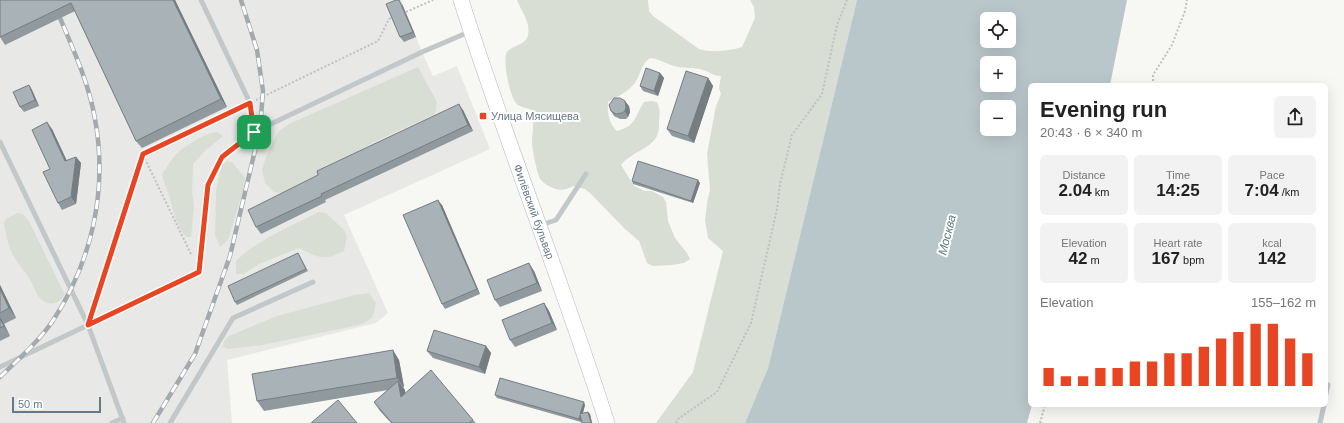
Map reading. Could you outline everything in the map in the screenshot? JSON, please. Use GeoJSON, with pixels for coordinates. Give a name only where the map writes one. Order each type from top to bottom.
{"type":"FeatureCollection","features":[{"type":"Feature","properties":{"kind":"street","name":"Филёвский бульвар"},"geometry":{"type":"LineString","coordinates":[[461,0],[538,226],[588,362],[607,423]]}},
{"type":"Feature","properties":{"kind":"lane"},"geometry":{"type":"LineString","coordinates":[[201,0],[250,103],[254,132]]}},
{"type":"Feature","properties":{"kind":"lane"},"geometry":{"type":"LineString","coordinates":[[0,367],[199,272],[208,185],[222,157],[254,132],[422,52],[471,31]]}},
{"type":"Feature","properties":{"kind":"lane"},"geometry":{"type":"LineString","coordinates":[[0,142],[88,325],[124,420],[112,423]]}},
{"type":"Feature","properties":{"kind":"lane"},"geometry":{"type":"LineString","coordinates":[[538,226],[556,220],[586,174]]}},
{"type":"Feature","properties":{"kind":"lane"},"geometry":{"type":"LineString","coordinates":[[170,423],[233,318],[313,282]]}},
{"type":"Feature","properties":{"kind":"lane"},"geometry":{"type":"LineString","coordinates":[[1320,423],[1324,407]]}},
{"type":"Feature","properties":{"kind":"path"},"geometry":{"type":"LineString","coordinates":[[406,12],[434,0]]}},
{"type":"Feature","properties":{"kind":"path"},"geometry":{"type":"LineString","coordinates":[[676,423],[678,419],[717,392],[751,324],[777,209],[780,184],[792,135],[822,94],[837,25],[847,0]]}},
{"type":"Feature","properties":{"kind":"path"},"geometry":{"type":"LineString","coordinates":[[1153,83],[1153,75],[1172,45],[1186,11],[1187,0]]}},
{"type":"Feature","properties":{"kind":"path"},"geometry":{"type":"LineString","coordinates":[[88,325],[143,154],[378,41],[390,19],[394,17]]}},
{"type":"Feature","properties":{"kind":"path"},"geometry":{"type":"LineString","coordinates":[[143,154],[199,272]]}},
{"type":"Feature","properties":{"kind":"path"},"geometry":{"type":"LineString","coordinates":[[1040,423],[1044,407]]}},
{"type":"Feature","properties":{"kind":"shaded area"},"geometry":{"type":"Polygon","coordinates":[[[0,0],[401,0],[433,76],[457,66],[490,149],[344,215],[388,313],[376,323],[227,360],[232,423],[0,423],[0,0]]]}},
{"type":"Feature","properties":{"kind":"shaded area"},"geometry":{"type":"Polygon","coordinates":[[[517,0],[648,0],[649,11],[653,16],[699,49],[715,51],[732,50],[742,47],[755,18],[754,7],[750,0],[857,0],[768,368],[745,423],[656,423],[693,372],[723,251],[708,238],[705,220],[710,190],[707,154],[716,106],[721,94],[719,88],[721,76],[700,69],[681,68],[650,58],[642,67],[636,81],[631,87],[608,102],[609,118],[617,131],[624,129],[635,120],[644,102],[657,102],[659,107],[659,128],[656,138],[621,165],[634,186],[645,191],[652,191],[663,197],[666,202],[668,221],[675,238],[690,259],[684,263],[653,266],[647,263],[639,241],[585,189],[573,186],[558,190],[547,185],[540,179],[532,145],[532,113],[530,109],[519,106],[515,102],[512,96],[506,71],[505,63],[507,52],[525,41],[529,30],[527,21],[517,0]]]}},
{"type":"Feature","properties":{"kind":"shaded area"},"geometry":{"type":"Polygon","coordinates":[[[418,67],[437,102],[435,114],[376,141],[287,193],[274,192],[265,183],[262,170],[266,157],[278,132],[289,124],[418,67]]]}},
{"type":"Feature","properties":{"kind":"shaded area"},"geometry":{"type":"Polygon","coordinates":[[[217,132],[223,136],[206,150],[193,164],[192,191],[194,205],[191,237],[186,237],[177,221],[162,174],[173,158],[181,150],[199,138],[217,132]]]}},
{"type":"Feature","properties":{"kind":"shaded area"},"geometry":{"type":"Polygon","coordinates":[[[227,161],[233,163],[245,178],[243,191],[228,240],[220,247],[215,235],[216,190],[222,165],[227,161]]]}},
{"type":"Feature","properties":{"kind":"shaded area"},"geometry":{"type":"Polygon","coordinates":[[[319,212],[326,213],[345,231],[347,237],[344,251],[333,256],[321,257],[299,248],[259,264],[243,274],[236,274],[236,261],[254,246],[319,212]]]}},
{"type":"Feature","properties":{"kind":"shaded area"},"geometry":{"type":"Polygon","coordinates":[[[17,213],[23,214],[30,223],[65,294],[57,302],[50,304],[46,303],[39,297],[29,278],[16,261],[11,251],[4,224],[6,219],[17,213]]]}},
{"type":"Feature","properties":{"kind":"shaded area"},"geometry":{"type":"Polygon","coordinates":[[[369,293],[376,303],[374,312],[370,319],[359,325],[262,345],[229,349],[223,347],[224,341],[229,336],[277,316],[355,295],[369,293]]]}},
{"type":"Feature","properties":{"kind":"water","name":"Москва"},"geometry":{"type":"Polygon","coordinates":[[[857,0],[1127,0],[1110,83],[1028,83],[1028,407],[1031,407],[1027,423],[745,423],[768,368],[857,0]]]}},
{"type":"Feature","properties":{"kind":"building"},"geometry":{"type":"Polygon","coordinates":[[[0,0],[173,0],[221,99],[136,141],[71,3],[0,37],[0,0]]]}},
{"type":"Feature","properties":{"kind":"building"},"geometry":{"type":"Polygon","coordinates":[[[399,0],[413,32],[400,37],[386,4],[399,0]]]}},
{"type":"Feature","properties":{"kind":"building"},"geometry":{"type":"Polygon","coordinates":[[[646,68],[660,73],[654,91],[640,86],[646,68]]]}},
{"type":"Feature","properties":{"kind":"building"},"geometry":{"type":"Polygon","coordinates":[[[686,71],[708,78],[688,136],[667,129],[686,71]]]}},
{"type":"Feature","properties":{"kind":"building"},"geometry":{"type":"Polygon","coordinates":[[[29,85],[35,100],[20,107],[13,92],[29,85]]]}},
{"type":"Feature","properties":{"kind":"building"},"geometry":{"type":"Polygon","coordinates":[[[614,98],[620,98],[625,101],[625,111],[616,114],[611,111],[609,105],[614,98]]]}},
{"type":"Feature","properties":{"kind":"building"},"geometry":{"type":"Polygon","coordinates":[[[459,104],[468,125],[321,194],[322,196],[256,227],[248,210],[318,175],[317,171],[459,104]]]}},
{"type":"Feature","properties":{"kind":"building"},"geometry":{"type":"Polygon","coordinates":[[[47,122],[65,161],[76,157],[71,197],[58,203],[43,172],[50,169],[32,130],[47,122]]]}},
{"type":"Feature","properties":{"kind":"building"},"geometry":{"type":"Polygon","coordinates":[[[638,161],[698,180],[691,201],[632,181],[638,161]]]}},
{"type":"Feature","properties":{"kind":"building"},"geometry":{"type":"Polygon","coordinates":[[[438,200],[477,289],[442,304],[403,215],[438,200]]]}},
{"type":"Feature","properties":{"kind":"building"},"geometry":{"type":"Polygon","coordinates":[[[298,253],[306,269],[235,302],[228,286],[298,253]]]}},
{"type":"Feature","properties":{"kind":"building"},"geometry":{"type":"Polygon","coordinates":[[[529,263],[537,283],[495,300],[487,280],[529,263]]]}},
{"type":"Feature","properties":{"kind":"building"},"geometry":{"type":"Polygon","coordinates":[[[0,289],[9,308],[0,313],[0,289]]]}},
{"type":"Feature","properties":{"kind":"building"},"geometry":{"type":"Polygon","coordinates":[[[544,303],[552,323],[510,340],[502,320],[544,303]]]}},
{"type":"Feature","properties":{"kind":"building"},"geometry":{"type":"Polygon","coordinates":[[[0,319],[4,326],[0,328],[0,319]]]}},
{"type":"Feature","properties":{"kind":"building"},"geometry":{"type":"Polygon","coordinates":[[[434,330],[486,346],[479,367],[427,351],[434,330]]]}},
{"type":"Feature","properties":{"kind":"building"},"geometry":{"type":"Polygon","coordinates":[[[393,350],[397,378],[257,401],[252,374],[393,350]]]}},
{"type":"Feature","properties":{"kind":"building"},"geometry":{"type":"Polygon","coordinates":[[[431,370],[473,420],[469,423],[392,423],[374,402],[398,381],[401,397],[431,370]]]}},
{"type":"Feature","properties":{"kind":"building"},"geometry":{"type":"Polygon","coordinates":[[[500,378],[584,402],[580,414],[588,412],[591,423],[582,423],[580,415],[579,419],[495,395],[500,378]]]}},
{"type":"Feature","properties":{"kind":"building"},"geometry":{"type":"Polygon","coordinates":[[[338,400],[357,423],[311,423],[338,400]]]}},
{"type":"Feature","properties":{"kind":"railway"},"geometry":{"type":"LineString","coordinates":[[153,423],[195,354],[230,256],[260,129],[263,91],[257,50],[241,0]]}},
{"type":"Feature","properties":{"kind":"railway"},"geometry":{"type":"LineString","coordinates":[[0,377],[34,344],[52,322],[66,299],[87,250],[98,199],[99,146],[95,119],[85,80],[60,18]]}},
{"type":"Feature","properties":{"kind":"place","name":"Улица Мясищева"},"geometry":{"type":"Point","coordinates":[483,116]}},
{"type":"Feature","properties":{"kind":"route"},"geometry":{"type":"LineString","coordinates":[[250,103],[254,132],[222,157],[208,185],[199,272],[88,325],[143,154],[250,103]]}}]}
